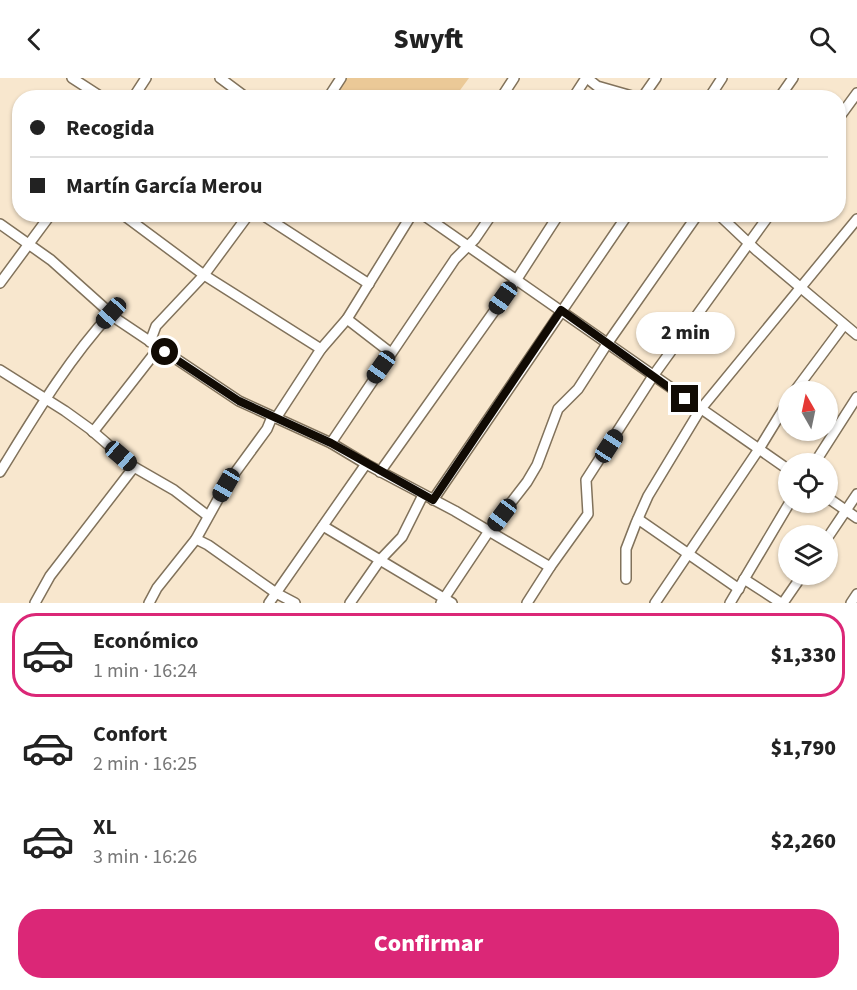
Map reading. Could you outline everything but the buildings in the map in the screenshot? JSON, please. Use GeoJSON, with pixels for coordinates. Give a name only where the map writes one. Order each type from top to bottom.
{"type":"FeatureCollection","features":[{"type":"Feature","properties":{"kind":"street"},"geometry":{"type":"LineString","coordinates":[[72,78],[91,90]]}},
{"type":"Feature","properties":{"kind":"street"},"geometry":{"type":"LineString","coordinates":[[220,78],[236,90]]}},
{"type":"Feature","properties":{"kind":"street"},"geometry":{"type":"LineString","coordinates":[[586,78],[597,86],[611,90]]}},
{"type":"Feature","properties":{"kind":"street"},"geometry":{"type":"LineString","coordinates":[[646,90],[656,78]]}},
{"type":"Feature","properties":{"kind":"street"},"geometry":{"type":"LineString","coordinates":[[597,86],[598,90]]}},
{"type":"Feature","properties":{"kind":"street"},"geometry":{"type":"LineString","coordinates":[[846,107],[857,93]]}},
{"type":"Feature","properties":{"kind":"street"},"geometry":{"type":"LineString","coordinates":[[626,579],[626,549],[648,496],[700,410],[857,219]]}},
{"type":"Feature","properties":{"kind":"street"},"geometry":{"type":"LineString","coordinates":[[2,276],[45,222]]}},
{"type":"Feature","properties":{"kind":"street"},"geometry":{"type":"LineString","coordinates":[[133,222],[204,275],[321,349]]}},
{"type":"Feature","properties":{"kind":"street"},"geometry":{"type":"LineString","coordinates":[[93,432],[149,362],[156,326],[204,275],[243,222]]}},
{"type":"Feature","properties":{"kind":"street"},"geometry":{"type":"LineString","coordinates":[[273,222],[369,284]]}},
{"type":"Feature","properties":{"kind":"street"},"geometry":{"type":"LineString","coordinates":[[149,603],[157,588],[196,539],[226,485],[321,349],[347,318],[407,222]]}},
{"type":"Feature","properties":{"kind":"street"},"geometry":{"type":"LineString","coordinates":[[434,222],[778,462]]}},
{"type":"Feature","properties":{"kind":"street"},"geometry":{"type":"LineString","coordinates":[[331,443],[455,259],[475,239],[487,222]]}},
{"type":"Feature","properties":{"kind":"street"},"geometry":{"type":"LineString","coordinates":[[380,472],[517,279],[554,222]]}},
{"type":"Feature","properties":{"kind":"street"},"geometry":{"type":"LineString","coordinates":[[433,500],[622,222]]}},
{"type":"Feature","properties":{"kind":"street"},"geometry":{"type":"LineString","coordinates":[[323,526],[446,601],[489,531],[527,482],[537,465],[558,409],[578,389],[692,222]]}},
{"type":"Feature","properties":{"kind":"street"},"geometry":{"type":"LineString","coordinates":[[727,222],[756,250],[857,336]]}},
{"type":"Feature","properties":{"kind":"street"},"geometry":{"type":"LineString","coordinates":[[527,603],[588,514],[586,480],[653,376],[764,222]]}},
{"type":"Feature","properties":{"kind":"street"},"geometry":{"type":"LineString","coordinates":[[0,224],[51,260],[111,313],[239,401],[331,443],[550,567]]}},
{"type":"Feature","properties":{"kind":"street"},"geometry":{"type":"LineString","coordinates":[[0,472],[45,399],[87,339],[111,313]]}},
{"type":"Feature","properties":{"kind":"street"},"geometry":{"type":"LineString","coordinates":[[347,318],[391,353]]}},
{"type":"Feature","properties":{"kind":"street"},"geometry":{"type":"LineString","coordinates":[[802,381],[844,325]]}},
{"type":"Feature","properties":{"kind":"street"},"geometry":{"type":"LineString","coordinates":[[0,370],[93,432],[134,467],[174,490],[208,516]]}},
{"type":"Feature","properties":{"kind":"street"},"geometry":{"type":"LineString","coordinates":[[821,453],[857,397]]}},
{"type":"Feature","properties":{"kind":"street"},"geometry":{"type":"LineString","coordinates":[[655,603],[778,418]]}},
{"type":"Feature","properties":{"kind":"street"},"geometry":{"type":"LineString","coordinates":[[269,603],[366,464]]}},
{"type":"Feature","properties":{"kind":"street"},"geometry":{"type":"LineString","coordinates":[[35,603],[50,576],[134,467]]}},
{"type":"Feature","properties":{"kind":"street"},"geometry":{"type":"LineString","coordinates":[[836,525],[857,494]]}},
{"type":"Feature","properties":{"kind":"street"},"geometry":{"type":"LineString","coordinates":[[350,603],[380,560],[402,537],[423,495]]}},
{"type":"Feature","properties":{"kind":"street"},"geometry":{"type":"LineString","coordinates":[[838,505],[857,518]]}},
{"type":"Feature","properties":{"kind":"street"},"geometry":{"type":"LineString","coordinates":[[730,603],[783,513]]}},
{"type":"Feature","properties":{"kind":"street"},"geometry":{"type":"LineString","coordinates":[[638,519],[739,589]]}},
{"type":"Feature","properties":{"kind":"street"},"geometry":{"type":"LineString","coordinates":[[196,539],[276,593],[295,603]]}},
{"type":"Feature","properties":{"kind":"street"},"geometry":{"type":"LineString","coordinates":[[744,579],[782,603],[794,585]]}},
{"type":"Feature","properties":{"kind":"street"},"geometry":{"type":"LineString","coordinates":[[851,603],[857,594]]}},
{"type":"Feature","properties":{"kind":"shaded area"},"geometry":{"type":"Polygon","coordinates":[[[343,78],[469,78],[460,90],[335,90],[343,78]]]}},
{"type":"Feature","properties":{"kind":"route"},"geometry":{"type":"LineString","coordinates":[[165,352],[239,401],[331,443],[433,500],[561,310],[685,399]]}}]}
